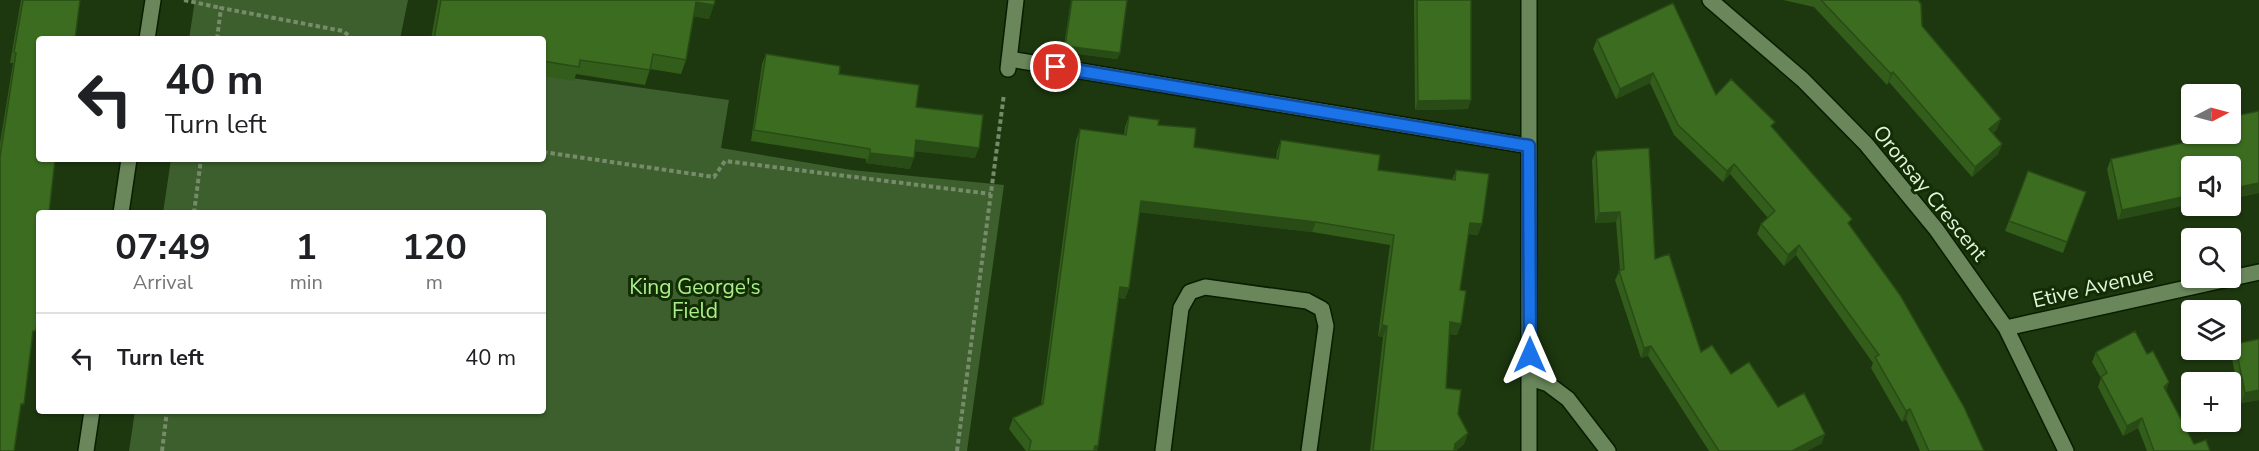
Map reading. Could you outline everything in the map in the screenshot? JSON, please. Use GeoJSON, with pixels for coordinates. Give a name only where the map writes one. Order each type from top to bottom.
{"type":"FeatureCollection","features":[{"type":"Feature","properties":{"kind":"street"},"geometry":{"type":"LineString","coordinates":[[147,36],[153,0]]}},
{"type":"Feature","properties":{"kind":"street"},"geometry":{"type":"LineString","coordinates":[[1016,0],[1008,64],[1529,146]]}},
{"type":"Feature","properties":{"kind":"street"},"geometry":{"type":"LineString","coordinates":[[1529,0],[1529,451]]}},
{"type":"Feature","properties":{"kind":"street","name":"Oronsay Crescent"},"geometry":{"type":"LineString","coordinates":[[1710,0],[1803,80],[1866,144],[1936,229],[2006,328],[2066,451]]}},
{"type":"Feature","properties":{"kind":"street"},"geometry":{"type":"LineString","coordinates":[[122,210],[129,162]]}},
{"type":"Feature","properties":{"kind":"street","name":"Etive Avenue"},"geometry":{"type":"LineString","coordinates":[[2006,328],[2259,272]]}},
{"type":"Feature","properties":{"kind":"street"},"geometry":{"type":"LineString","coordinates":[[1162,451],[1180,308],[1190,292],[1205,287],[1307,301],[1322,309],[1326,326],[1309,451]]}},
{"type":"Feature","properties":{"kind":"street"},"geometry":{"type":"LineString","coordinates":[[1530,378],[1548,384],[1568,399],[1608,451]]}},
{"type":"Feature","properties":{"kind":"street"},"geometry":{"type":"LineString","coordinates":[[86,451],[92,414]]}},
{"type":"Feature","properties":{"kind":"path"},"geometry":{"type":"LineString","coordinates":[[184,0],[343,31],[349,36]]}},
{"type":"Feature","properties":{"kind":"path"},"geometry":{"type":"LineString","coordinates":[[217,36],[221,8]]}},
{"type":"Feature","properties":{"kind":"path"},"geometry":{"type":"LineString","coordinates":[[957,451],[1008,64]]}},
{"type":"Feature","properties":{"kind":"path"},"geometry":{"type":"LineString","coordinates":[[546,152],[714,177],[725,161],[991,194]]}},
{"type":"Feature","properties":{"kind":"path"},"geometry":{"type":"LineString","coordinates":[[194,210],[201,162]]}},
{"type":"Feature","properties":{"kind":"path"},"geometry":{"type":"LineString","coordinates":[[162,451],[168,414]]}},
{"type":"Feature","properties":{"kind":"green space"},"geometry":{"type":"Polygon","coordinates":[[[195,0],[408,0],[401,36],[189,36],[195,0]]]}},
{"type":"Feature","properties":{"kind":"green space","name":"King George's Field"},"geometry":{"type":"Polygon","coordinates":[[[546,74],[729,100],[721,148],[851,170],[1004,185],[967,451],[129,451],[135,414],[546,414],[546,210],[163,210],[171,162],[546,162],[546,74]]]}},
{"type":"Feature","properties":{"kind":"building"},"geometry":{"type":"Polygon","coordinates":[[[23,0],[80,0],[75,36],[36,36],[36,162],[55,162],[49,210],[36,210],[36,331],[33,331],[24,404],[21,404],[14,451],[0,451],[0,157],[16,53],[14,52],[23,0]]]}},
{"type":"Feature","properties":{"kind":"building"},"geometry":{"type":"Polygon","coordinates":[[[441,0],[715,0],[714,5],[696,2],[686,60],[653,54],[650,70],[580,60],[579,67],[546,62],[546,36],[435,36],[441,0]]]}},
{"type":"Feature","properties":{"kind":"building"},"geometry":{"type":"Polygon","coordinates":[[[1072,0],[1127,0],[1120,53],[1065,46],[1072,0]]]}},
{"type":"Feature","properties":{"kind":"building"},"geometry":{"type":"Polygon","coordinates":[[[1417,0],[1471,0],[1471,100],[1418,101],[1417,0]]]}},
{"type":"Feature","properties":{"kind":"building"},"geometry":{"type":"Polygon","coordinates":[[[1821,0],[1918,0],[1921,4],[1922,26],[2001,119],[1989,129],[2002,144],[1975,167],[1893,72],[1891,74],[1821,0]]]}},
{"type":"Feature","properties":{"kind":"building"},"geometry":{"type":"Polygon","coordinates":[[[1673,3],[1716,95],[1731,79],[1775,122],[1771,126],[1852,219],[1848,223],[1900,295],[1964,407],[1984,451],[1929,451],[1910,409],[1906,411],[1875,357],[1879,355],[1799,245],[1788,255],[1761,224],[1775,211],[1734,164],[1727,171],[1678,125],[1653,73],[1620,89],[1597,39],[1673,3]]]}},
{"type":"Feature","properties":{"kind":"building"},"geometry":{"type":"Polygon","coordinates":[[[766,54],[840,66],[839,74],[919,85],[916,107],[983,115],[979,148],[916,140],[914,158],[870,153],[870,149],[754,130],[766,54]]]}},
{"type":"Feature","properties":{"kind":"building"},"geometry":{"type":"Polygon","coordinates":[[[2259,111],[2259,183],[2241,187],[2241,156],[2181,156],[2181,197],[2122,210],[2111,159],[2181,143],[2241,144],[2241,115],[2259,111]]]}},
{"type":"Feature","properties":{"kind":"building"},"geometry":{"type":"Polygon","coordinates":[[[1129,116],[1159,120],[1158,125],[1196,128],[1194,147],[1278,159],[1281,140],[1380,155],[1378,170],[1455,180],[1456,170],[1489,174],[1482,224],[1470,223],[1460,290],[1466,291],[1461,324],[1450,322],[1446,388],[1461,390],[1458,414],[1468,433],[1455,444],[1454,451],[1373,451],[1387,326],[1382,325],[1394,235],[1316,222],[1141,201],[1129,288],[1120,287],[1098,446],[1095,446],[1094,451],[1029,451],[1031,441],[1013,418],[1043,404],[1080,129],[1126,135],[1129,116]]]}},
{"type":"Feature","properties":{"kind":"building"},"geometry":{"type":"Polygon","coordinates":[[[1649,148],[1655,259],[1669,254],[1701,352],[1712,345],[1731,374],[1749,362],[1778,407],[1804,393],[1825,434],[1792,451],[1719,451],[1651,346],[1644,348],[1619,271],[1624,269],[1620,212],[1599,213],[1596,151],[1649,148]]]}},
{"type":"Feature","properties":{"kind":"building"},"geometry":{"type":"Polygon","coordinates":[[[2028,171],[2086,192],[2067,242],[2009,221],[2028,171]]]}},
{"type":"Feature","properties":{"kind":"building"},"geometry":{"type":"Polygon","coordinates":[[[2135,331],[2147,354],[2153,351],[2169,382],[2164,387],[2181,419],[2181,432],[2188,432],[2194,444],[2206,440],[2210,451],[2154,451],[2142,418],[2127,426],[2101,377],[2107,373],[2096,352],[2135,331]]]}},
{"type":"Feature","properties":{"kind":"building"},"geometry":{"type":"Polygon","coordinates":[[[2259,339],[2259,390],[2245,393],[2238,360],[2241,360],[2241,343],[2259,339]]]}},
{"type":"Feature","properties":{"kind":"route"},"geometry":{"type":"LineString","coordinates":[[1056,67],[1529,146],[1530,355]]}}]}
